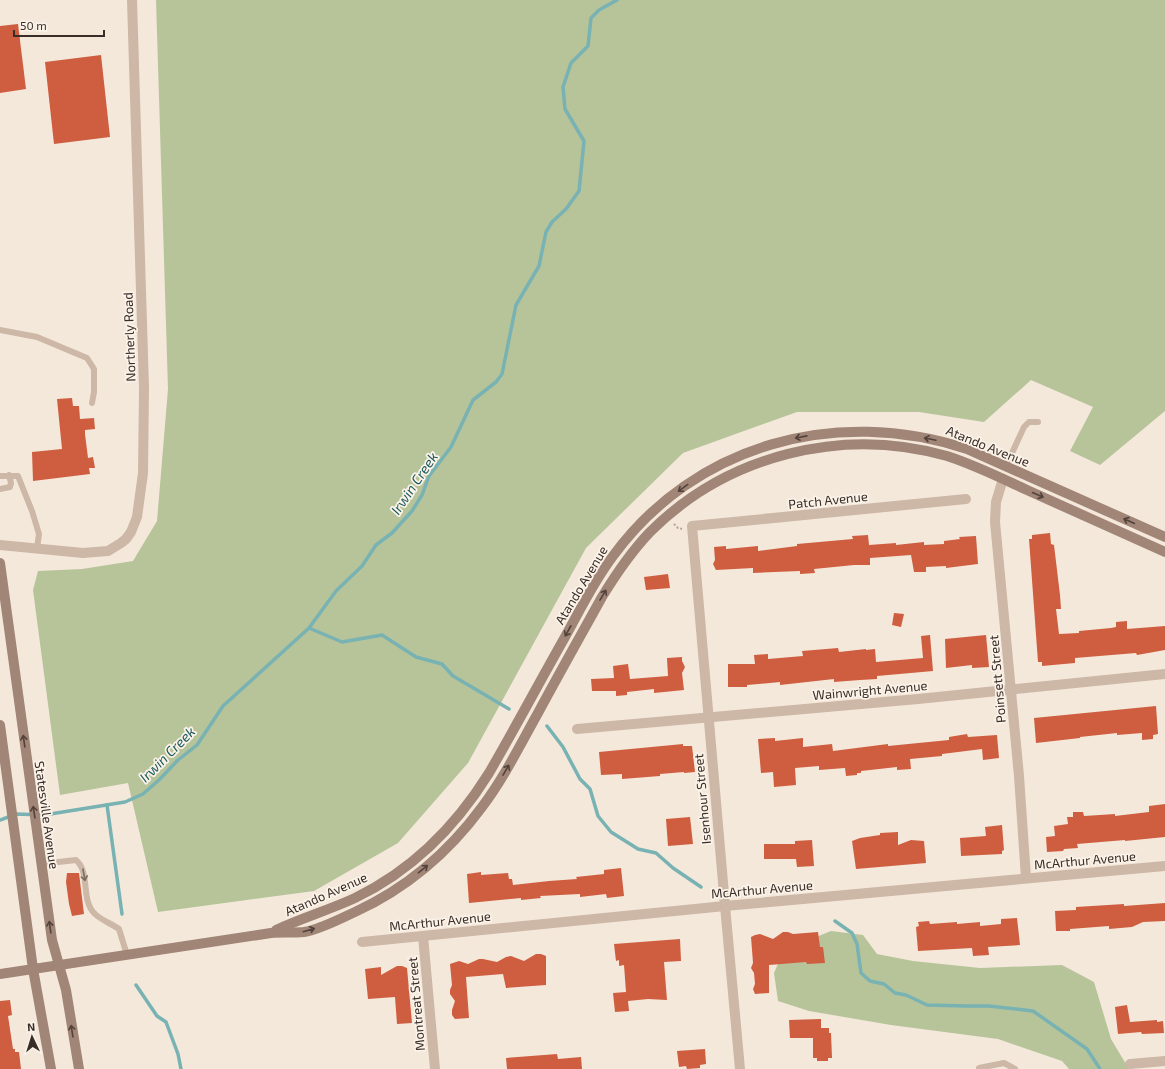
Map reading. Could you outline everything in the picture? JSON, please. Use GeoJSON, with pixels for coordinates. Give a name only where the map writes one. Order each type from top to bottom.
{"type":"FeatureCollection","features":[{"type":"Feature","properties":{"kind":"main road","name":"Atando Avenue"},"geometry":{"type":"LineString","coordinates":[[271,933],[300,919],[348,901],[378,885],[412,861],[444,832],[472,799],[489,773],[591,590],[609,561],[641,522],[661,504],[696,479],[732,459],[769,445],[815,434],[843,431],[891,432],[936,440],[967,449],[1165,537]]}},
{"type":"Feature","properties":{"kind":"main road","name":"Atando Avenue"},"geometry":{"type":"LineString","coordinates":[[0,974],[271,933],[304,932],[366,906],[409,880],[432,862],[453,842],[483,807],[500,780],[602,597],[624,563],[641,542],[680,506],[703,490],[738,471],[772,458],[817,447],[859,444],[905,447],[933,453],[962,462],[1003,479],[1165,552]]}},
{"type":"Feature","properties":{"kind":"main road","name":"Statesville Avenue"},"geometry":{"type":"LineString","coordinates":[[0,563],[52,940],[66,990],[79,1069]]}},
{"type":"Feature","properties":{"kind":"main road"},"geometry":{"type":"LineString","coordinates":[[0,725],[33,969],[51,1069]]}},
{"type":"Feature","properties":{"kind":"street","name":"Northerly Road"},"geometry":{"type":"LineString","coordinates":[[0,544],[83,553],[108,551],[121,544],[131,532],[139,510],[143,473],[144,388],[132,0]]}},
{"type":"Feature","properties":{"kind":"street","name":"Poinsett Street"},"geometry":{"type":"LineString","coordinates":[[1003,479],[996,502],[995,522],[1011,689],[1026,878]]}},
{"type":"Feature","properties":{"kind":"street","name":"Patch Avenue"},"geometry":{"type":"LineString","coordinates":[[692,526],[966,499]]}},
{"type":"Feature","properties":{"kind":"street","name":"Isenhour Street"},"geometry":{"type":"LineString","coordinates":[[692,526],[740,1069]]}},
{"type":"Feature","properties":{"kind":"street","name":"Wainwright Avenue"},"geometry":{"type":"LineString","coordinates":[[577,729],[646,724],[1165,674]]}},
{"type":"Feature","properties":{"kind":"street","name":"McArthur Avenue"},"geometry":{"type":"LineString","coordinates":[[362,942],[725,906],[1165,866]]}},
{"type":"Feature","properties":{"kind":"street","name":"Montreat Street"},"geometry":{"type":"LineString","coordinates":[[422,936],[435,1069]]}},
{"type":"Feature","properties":{"kind":"street"},"geometry":{"type":"LineString","coordinates":[[1130,1064],[1165,1061]]}},
{"type":"Feature","properties":{"kind":"lane"},"geometry":{"type":"LineString","coordinates":[[0,330],[37,337],[87,358],[94,369],[94,392],[92,404]]}},
{"type":"Feature","properties":{"kind":"lane"},"geometry":{"type":"LineString","coordinates":[[1006,466],[1024,427],[1028,422],[1038,422]]}},
{"type":"Feature","properties":{"kind":"lane"},"geometry":{"type":"LineString","coordinates":[[0,489],[10,487],[11,483],[9,475]]}},
{"type":"Feature","properties":{"kind":"lane"},"geometry":{"type":"LineString","coordinates":[[0,476],[18,476],[32,511],[39,534],[37,548]]}},
{"type":"Feature","properties":{"kind":"lane"},"geometry":{"type":"LineString","coordinates":[[41,864],[76,860],[82,865],[89,905],[95,914],[119,929],[127,955]]}},
{"type":"Feature","properties":{"kind":"lane"},"geometry":{"type":"LineString","coordinates":[[979,1068],[1004,1063],[1015,1069]]}},
{"type":"Feature","properties":{"kind":"green space"},"geometry":{"type":"Polygon","coordinates":[[[156,0],[1165,0],[1165,411],[1100,465],[1070,451],[1093,407],[1031,380],[984,422],[919,412],[797,412],[683,453],[586,548],[468,763],[398,843],[314,891],[158,912],[128,783],[60,795],[33,590],[38,571],[82,569],[133,561],[157,521],[168,389],[156,0]]]}},
{"type":"Feature","properties":{"kind":"green space"},"geometry":{"type":"Polygon","coordinates":[[[831,931],[863,935],[877,954],[913,961],[980,968],[1062,965],[1094,982],[1111,1039],[1129,1069],[1069,1069],[1062,1061],[998,1039],[891,1025],[809,1011],[778,1001],[774,973],[784,950],[831,931]]]}},
{"type":"Feature","properties":{"kind":"building"},"geometry":{"type":"Polygon","coordinates":[[[18,24],[26,89],[0,93],[0,26],[18,24]]]}},
{"type":"Feature","properties":{"kind":"building"},"geometry":{"type":"Polygon","coordinates":[[[101,55],[110,137],[54,144],[45,62],[101,55]]]}},
{"type":"Feature","properties":{"kind":"building"},"geometry":{"type":"Polygon","coordinates":[[[72,398],[73,406],[79,406],[80,419],[94,418],[95,429],[85,430],[85,434],[88,458],[93,457],[95,468],[89,468],[90,474],[33,481],[32,452],[62,449],[57,399],[72,398]]]}},
{"type":"Feature","properties":{"kind":"building"},"geometry":{"type":"Polygon","coordinates":[[[1050,533],[1051,544],[1054,545],[1060,595],[1061,609],[1056,609],[1059,634],[1079,633],[1079,631],[1111,628],[1116,627],[1116,622],[1127,621],[1127,629],[1165,626],[1165,650],[1137,655],[1136,653],[1075,658],[1075,663],[1042,666],[1042,662],[1038,662],[1029,539],[1032,539],[1032,535],[1050,533]]]}},
{"type":"Feature","properties":{"kind":"building"},"geometry":{"type":"Polygon","coordinates":[[[868,535],[869,545],[896,543],[896,545],[924,542],[924,545],[944,544],[944,541],[960,539],[959,537],[976,536],[978,564],[946,568],[946,566],[926,567],[926,572],[914,572],[911,555],[870,558],[870,565],[814,569],[815,573],[800,574],[800,571],[753,573],[753,568],[716,570],[713,564],[715,560],[714,547],[726,546],[726,549],[758,546],[758,551],[797,546],[797,544],[853,539],[852,536],[868,535]]]}},
{"type":"Feature","properties":{"kind":"building"},"geometry":{"type":"Polygon","coordinates":[[[668,574],[670,588],[646,590],[644,577],[668,574]]]}},
{"type":"Feature","properties":{"kind":"building"},"geometry":{"type":"Polygon","coordinates":[[[894,613],[904,614],[901,627],[892,625],[894,613]]]}},
{"type":"Feature","properties":{"kind":"building"},"geometry":{"type":"Polygon","coordinates":[[[930,635],[933,671],[877,676],[877,679],[834,682],[834,679],[780,685],[780,682],[747,685],[747,687],[728,687],[728,664],[755,664],[754,655],[768,654],[768,659],[803,656],[802,651],[838,648],[839,652],[875,649],[876,662],[923,658],[921,636],[930,635]]]}},
{"type":"Feature","properties":{"kind":"building"},"geometry":{"type":"Polygon","coordinates":[[[986,635],[989,667],[972,668],[972,665],[946,668],[945,639],[986,635]]]}},
{"type":"Feature","properties":{"kind":"building"},"geometry":{"type":"Polygon","coordinates":[[[682,657],[685,667],[682,673],[684,690],[654,693],[654,689],[627,692],[627,695],[616,696],[616,691],[592,691],[591,679],[614,678],[613,666],[628,664],[630,679],[668,676],[667,658],[682,657]]]}},
{"type":"Feature","properties":{"kind":"building"},"geometry":{"type":"Polygon","coordinates":[[[1156,706],[1158,734],[1153,735],[1153,739],[1142,740],[1142,733],[1117,735],[1117,733],[1036,743],[1034,718],[1156,706]]]}},
{"type":"Feature","properties":{"kind":"building"},"geometry":{"type":"Polygon","coordinates":[[[967,734],[968,737],[997,735],[999,758],[983,760],[982,749],[942,754],[942,756],[910,759],[911,769],[897,770],[897,767],[861,771],[861,773],[857,773],[857,775],[846,776],[845,768],[819,770],[819,766],[795,768],[796,785],[774,787],[773,772],[761,773],[758,739],[775,738],[775,741],[803,738],[803,747],[832,744],[833,751],[888,744],[888,746],[949,740],[949,737],[967,734]]]}},
{"type":"Feature","properties":{"kind":"building"},"geometry":{"type":"Polygon","coordinates":[[[683,744],[683,746],[692,746],[695,772],[660,774],[660,776],[622,779],[622,774],[601,775],[599,752],[683,744]]]}},
{"type":"Feature","properties":{"kind":"building"},"geometry":{"type":"Polygon","coordinates":[[[1165,804],[1165,837],[1077,844],[1078,848],[1047,852],[1046,837],[1055,836],[1054,826],[1068,824],[1067,817],[1073,817],[1073,812],[1083,812],[1084,816],[1115,814],[1115,816],[1149,812],[1149,806],[1165,804]]]}},
{"type":"Feature","properties":{"kind":"building"},"geometry":{"type":"Polygon","coordinates":[[[690,817],[693,844],[668,846],[666,819],[690,817]]]}},
{"type":"Feature","properties":{"kind":"building"},"geometry":{"type":"Polygon","coordinates":[[[1002,825],[1004,850],[1002,851],[1002,854],[961,856],[960,838],[986,836],[985,827],[1002,825]]]}},
{"type":"Feature","properties":{"kind":"building"},"geometry":{"type":"Polygon","coordinates":[[[898,832],[898,845],[911,840],[924,841],[926,863],[856,869],[852,841],[860,838],[880,835],[880,833],[898,832]]]}},
{"type":"Feature","properties":{"kind":"building"},"geometry":{"type":"Polygon","coordinates":[[[812,840],[814,866],[797,867],[796,859],[764,859],[764,844],[795,844],[795,841],[812,840]]]}},
{"type":"Feature","properties":{"kind":"building"},"geometry":{"type":"Polygon","coordinates":[[[621,868],[624,896],[607,898],[606,894],[580,897],[580,894],[540,896],[541,898],[521,900],[521,898],[469,903],[467,874],[481,872],[481,875],[508,873],[509,879],[512,879],[513,885],[577,879],[576,877],[604,874],[604,870],[621,868]]]}},
{"type":"Feature","properties":{"kind":"building"},"geometry":{"type":"Polygon","coordinates":[[[67,873],[79,873],[84,914],[72,916],[66,882],[67,873]]]}},
{"type":"Feature","properties":{"kind":"building"},"geometry":{"type":"Polygon","coordinates":[[[1165,903],[1165,921],[1143,922],[1132,927],[1109,929],[1109,926],[1070,929],[1070,931],[1056,931],[1055,911],[1076,910],[1076,907],[1165,903]]]}},
{"type":"Feature","properties":{"kind":"building"},"geometry":{"type":"Polygon","coordinates":[[[1017,918],[1020,945],[988,947],[989,955],[973,956],[972,948],[918,951],[916,927],[919,926],[918,922],[929,921],[930,924],[957,922],[957,924],[980,922],[980,926],[1001,924],[1001,919],[1017,918]]]}},
{"type":"Feature","properties":{"kind":"building"},"geometry":{"type":"Polygon","coordinates":[[[783,932],[793,934],[818,932],[820,947],[823,947],[825,963],[807,964],[806,962],[769,965],[769,993],[755,994],[753,989],[755,984],[754,973],[751,968],[753,963],[751,937],[760,934],[773,939],[783,932]]]}},
{"type":"Feature","properties":{"kind":"building"},"geometry":{"type":"Polygon","coordinates":[[[680,939],[681,961],[664,962],[667,1000],[648,999],[628,1001],[629,1011],[615,1012],[613,993],[626,992],[624,965],[619,966],[619,960],[616,961],[614,944],[680,939]]]}},
{"type":"Feature","properties":{"kind":"building"},"geometry":{"type":"Polygon","coordinates":[[[536,954],[546,956],[546,985],[506,988],[503,974],[466,977],[469,1018],[455,1019],[452,1015],[452,1010],[455,1001],[450,994],[452,985],[450,964],[459,961],[468,964],[479,959],[497,962],[511,956],[524,961],[536,954]]]}},
{"type":"Feature","properties":{"kind":"building"},"geometry":{"type":"Polygon","coordinates":[[[397,966],[407,968],[412,1023],[397,1024],[395,997],[368,999],[365,969],[381,967],[381,975],[397,966]]]}},
{"type":"Feature","properties":{"kind":"building"},"geometry":{"type":"Polygon","coordinates":[[[10,1000],[12,1015],[8,1016],[13,1049],[15,1049],[15,1052],[19,1052],[21,1069],[0,1069],[0,1001],[10,1000]]]}},
{"type":"Feature","properties":{"kind":"building"},"geometry":{"type":"Polygon","coordinates":[[[1127,1005],[1130,1022],[1163,1021],[1164,1033],[1142,1034],[1141,1032],[1118,1034],[1115,1007],[1127,1005]]]}},
{"type":"Feature","properties":{"kind":"building"},"geometry":{"type":"Polygon","coordinates":[[[821,1019],[821,1028],[829,1028],[829,1033],[831,1033],[832,1058],[828,1058],[828,1061],[817,1061],[817,1058],[813,1058],[813,1038],[790,1038],[789,1020],[821,1019]]]}},
{"type":"Feature","properties":{"kind":"building"},"geometry":{"type":"Polygon","coordinates":[[[705,1049],[706,1064],[700,1065],[700,1068],[687,1069],[686,1066],[679,1067],[677,1051],[705,1049]]]}},
{"type":"Feature","properties":{"kind":"building"},"geometry":{"type":"Polygon","coordinates":[[[557,1054],[558,1059],[581,1057],[582,1069],[507,1069],[506,1058],[557,1054]]]}},
{"type":"Feature","properties":{"kind":"waterway","name":"Irwin Creek"},"geometry":{"type":"LineString","coordinates":[[0,820],[16,814],[44,815],[125,802],[143,794],[178,760],[197,745],[223,706],[309,628],[336,591],[362,566],[376,545],[392,533],[412,511],[422,495],[429,476],[451,447],[473,400],[496,382],[502,374],[516,305],[539,266],[546,232],[552,222],[566,209],[579,191],[584,141],[565,109],[563,87],[571,63],[588,46],[591,18],[599,10],[617,0]]}},
{"type":"Feature","properties":{"kind":"waterway"},"geometry":{"type":"LineString","coordinates":[[309,628],[342,642],[382,635],[416,657],[442,664],[453,676],[509,709]]}},
{"type":"Feature","properties":{"kind":"waterway"},"geometry":{"type":"LineString","coordinates":[[547,726],[563,747],[580,779],[590,789],[598,816],[611,832],[638,849],[656,853],[673,868],[701,887]]}},
{"type":"Feature","properties":{"kind":"waterway"},"geometry":{"type":"LineString","coordinates":[[107,805],[122,914]]}},
{"type":"Feature","properties":{"kind":"waterway"},"geometry":{"type":"LineString","coordinates":[[835,921],[852,933],[857,944],[861,973],[870,981],[884,984],[895,993],[906,995],[927,1005],[989,1006],[1033,1011],[1087,1049],[1100,1069]]}},
{"type":"Feature","properties":{"kind":"waterway"},"geometry":{"type":"LineString","coordinates":[[136,985],[157,1016],[166,1022],[178,1054],[181,1069]]}}]}
